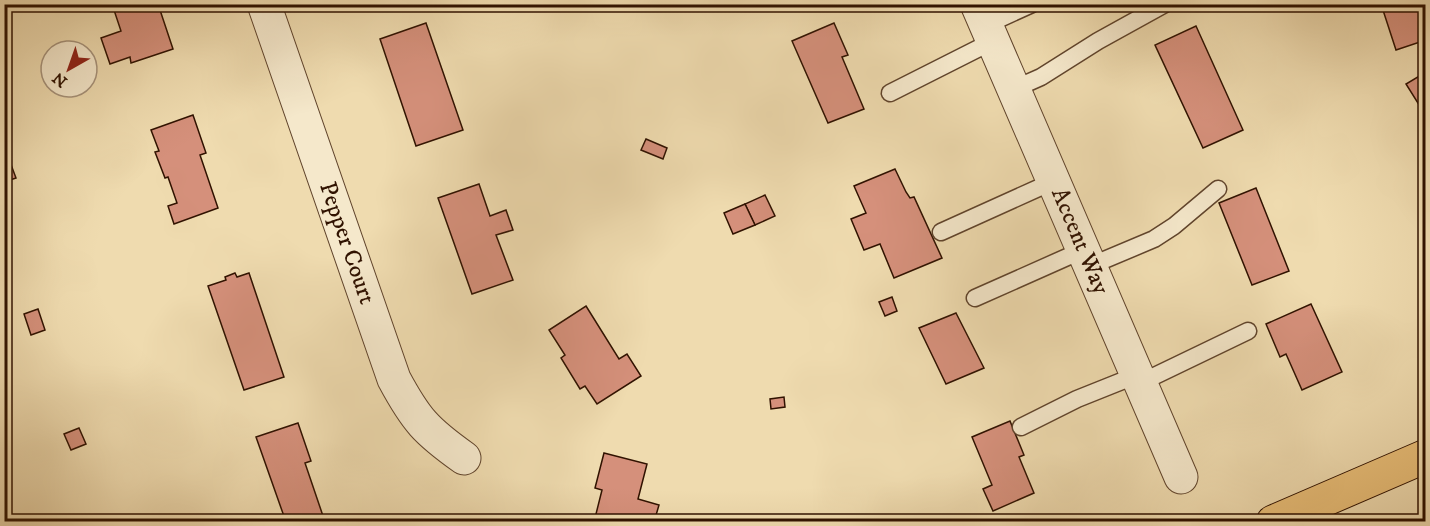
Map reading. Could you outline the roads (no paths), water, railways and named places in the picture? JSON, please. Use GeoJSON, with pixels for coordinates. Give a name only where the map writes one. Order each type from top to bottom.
{"type":"FeatureCollection","features":[{"type":"Feature","properties":{"kind":"main road"},"geometry":{"type":"LineString","coordinates":[[1273,522],[1425,456]]}},
{"type":"Feature","properties":{"kind":"street","name":"Pepper Court"},"geometry":{"type":"LineString","coordinates":[[264,4],[394,379],[414,416],[436,438],[464,458]]}},
{"type":"Feature","properties":{"kind":"street","name":"Accent Way"},"geometry":{"type":"LineString","coordinates":[[986,24],[1181,477]]}},
{"type":"Feature","properties":{"kind":"lane"},"geometry":{"type":"LineString","coordinates":[[890,93],[986,24],[1032,4]]}},
{"type":"Feature","properties":{"kind":"lane"},"geometry":{"type":"LineString","coordinates":[[1014,89],[1041,76],[1165,4]]}},
{"type":"Feature","properties":{"kind":"lane"},"geometry":{"type":"LineString","coordinates":[[941,232],[1054,181]]}},
{"type":"Feature","properties":{"kind":"lane"},"geometry":{"type":"LineString","coordinates":[[975,298],[1087,258],[1154,239],[1174,226],[1218,189]]}},
{"type":"Feature","properties":{"kind":"lane"},"geometry":{"type":"LineString","coordinates":[[1021,426],[1077,399],[1139,379],[1248,331]]}}]}
